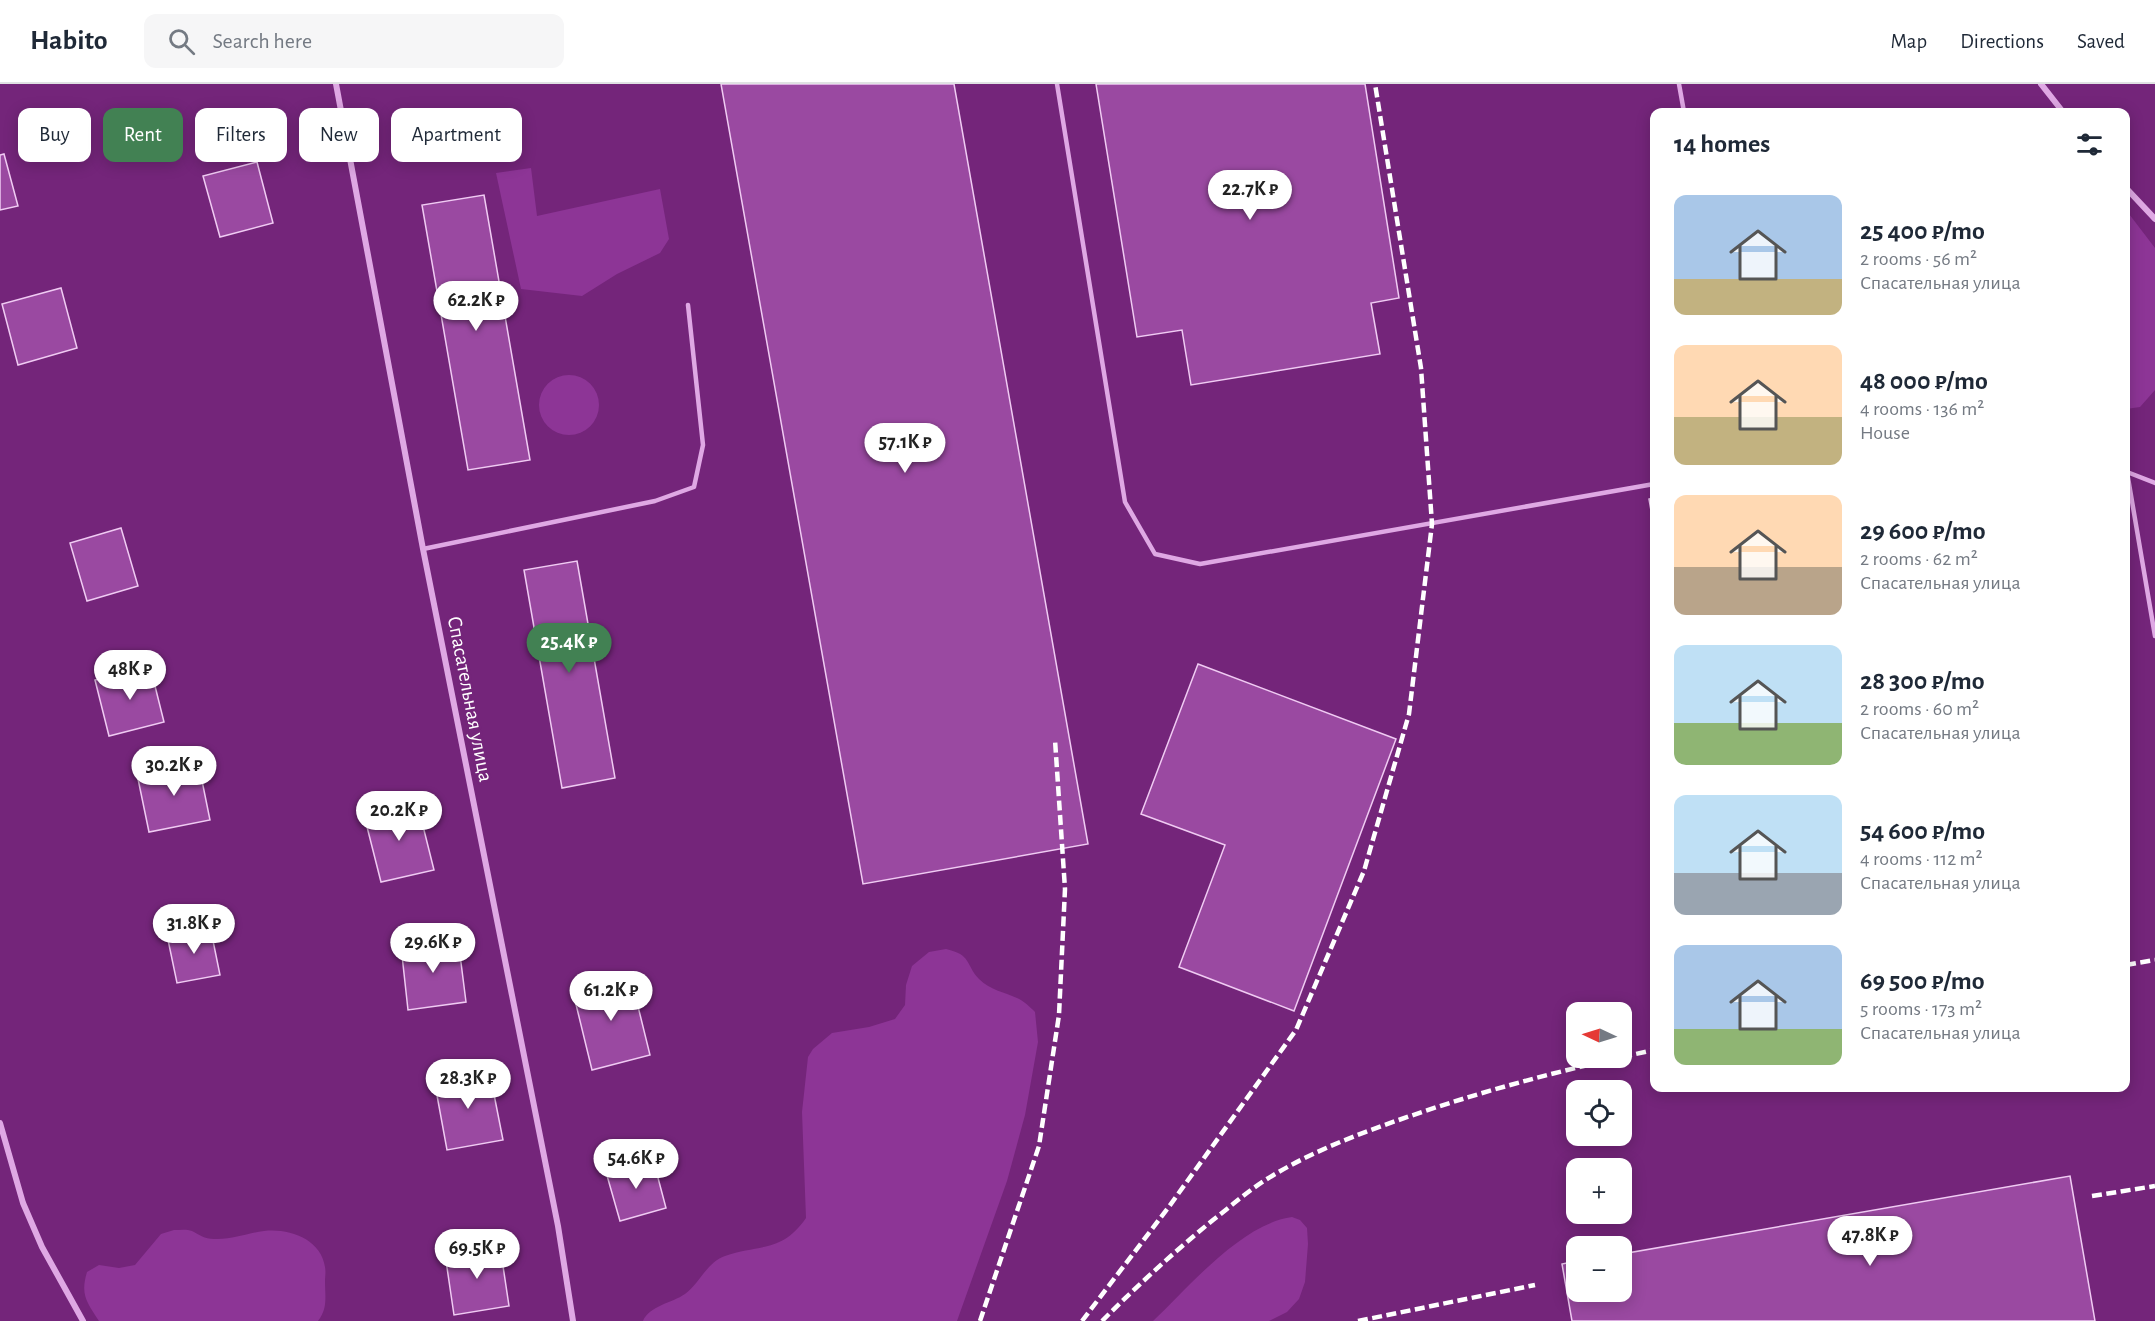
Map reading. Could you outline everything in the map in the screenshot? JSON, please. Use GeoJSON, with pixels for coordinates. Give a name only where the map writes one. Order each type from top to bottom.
{"type":"FeatureCollection","features":[{"type":"Feature","properties":{"kind":"street","name":"Спасательная улица"},"geometry":{"type":"LineString","coordinates":[[336,84],[423,549],[558,1226],[573,1321]]}},
{"type":"Feature","properties":{"kind":"street"},"geometry":{"type":"LineString","coordinates":[[2041,84],[2060,108]]}},
{"type":"Feature","properties":{"kind":"street"},"geometry":{"type":"LineString","coordinates":[[2130,192],[2155,219]]}},
{"type":"Feature","properties":{"kind":"street"},"geometry":{"type":"LineString","coordinates":[[0,1123],[23,1203],[42,1247],[83,1321]]}},
{"type":"Feature","properties":{"kind":"lane"},"geometry":{"type":"LineString","coordinates":[[1057,84],[1125,502],[1155,554],[1200,564],[1650,485]]}},
{"type":"Feature","properties":{"kind":"lane"},"geometry":{"type":"LineString","coordinates":[[1679,84],[1683,108]]}},
{"type":"Feature","properties":{"kind":"lane"},"geometry":{"type":"LineString","coordinates":[[423,549],[655,501],[694,486],[703,445],[688,305]]}},
{"type":"Feature","properties":{"kind":"lane"},"geometry":{"type":"LineString","coordinates":[[2130,474],[2155,483]]}},
{"type":"Feature","properties":{"kind":"lane"},"geometry":{"type":"LineString","coordinates":[[2130,495],[2155,636]]}},
{"type":"Feature","properties":{"kind":"shaded area"},"geometry":{"type":"Polygon","coordinates":[[[531,168],[537,216],[660,189],[669,239],[660,253],[617,274],[582,296],[521,289],[496,173],[531,168]]]}},
{"type":"Feature","properties":{"kind":"shaded area"},"geometry":{"type":"Polygon","coordinates":[[[2130,215],[2155,248],[2155,390],[2140,407],[2130,408],[2130,215]]]}},
{"type":"Feature","properties":{"kind":"shaded area"},"geometry":{"type":"Polygon","coordinates":[[[563,375],[575,375],[586,380],[594,388],[599,405],[597,417],[586,430],[575,435],[563,435],[552,430],[544,422],[539,411],[539,399],[544,388],[552,380],[563,375]]]}},
{"type":"Feature","properties":{"kind":"shaded area"},"geometry":{"type":"Polygon","coordinates":[[[946,949],[964,957],[983,983],[1020,999],[1035,1012],[1038,1042],[1025,1115],[1007,1181],[957,1321],[643,1321],[655,1308],[685,1294],[719,1259],[737,1252],[779,1242],[797,1229],[806,1218],[802,1112],[808,1057],[813,1049],[832,1033],[869,1027],[895,1019],[905,1005],[906,985],[912,966],[929,952],[946,949]]]}},
{"type":"Feature","properties":{"kind":"shaded area"},"geometry":{"type":"Polygon","coordinates":[[[1292,1217],[1300,1220],[1307,1228],[1308,1244],[1305,1282],[1299,1299],[1287,1312],[1269,1321],[1153,1321],[1199,1275],[1235,1244],[1273,1222],[1292,1217]]]}},
{"type":"Feature","properties":{"kind":"shaded area"},"geometry":{"type":"Polygon","coordinates":[[[174,1230],[190,1230],[211,1239],[274,1231],[284,1231],[302,1237],[317,1249],[325,1267],[325,1302],[318,1321],[99,1321],[86,1298],[84,1287],[87,1272],[99,1265],[119,1268],[135,1265],[161,1234],[174,1230]]]}},
{"type":"Feature","properties":{"kind":"building"},"geometry":{"type":"Polygon","coordinates":[[[721,84],[954,84],[1088,844],[863,884],[721,84]]]}},
{"type":"Feature","properties":{"kind":"building"},"geometry":{"type":"Polygon","coordinates":[[[1096,84],[1365,84],[1399,298],[1371,303],[1380,354],[1191,385],[1182,330],[1137,337],[1096,84]]]}},
{"type":"Feature","properties":{"kind":"building"},"geometry":{"type":"Polygon","coordinates":[[[4,154],[18,206],[0,210],[0,155],[4,154]]]}},
{"type":"Feature","properties":{"kind":"building"},"geometry":{"type":"Polygon","coordinates":[[[257,162],[273,223],[220,237],[203,176],[257,162]]]}},
{"type":"Feature","properties":{"kind":"building"},"geometry":{"type":"Polygon","coordinates":[[[484,195],[530,460],[468,470],[422,205],[484,195]]]}},
{"type":"Feature","properties":{"kind":"building"},"geometry":{"type":"Polygon","coordinates":[[[61,288],[77,348],[18,365],[2,304],[61,288]]]}},
{"type":"Feature","properties":{"kind":"building"},"geometry":{"type":"Polygon","coordinates":[[[121,528],[138,586],[87,601],[70,543],[121,528]]]}},
{"type":"Feature","properties":{"kind":"building"},"geometry":{"type":"Polygon","coordinates":[[[577,561],[615,778],[562,788],[524,570],[577,561]]]}},
{"type":"Feature","properties":{"kind":"building"},"geometry":{"type":"Polygon","coordinates":[[[1198,664],[1396,739],[1294,1011],[1179,967],[1225,845],[1141,814],[1198,664]]]}},
{"type":"Feature","properties":{"kind":"building"},"geometry":{"type":"Polygon","coordinates":[[[150,666],[164,722],[109,736],[95,680],[150,666]]]}},
{"type":"Feature","properties":{"kind":"building"},"geometry":{"type":"Polygon","coordinates":[[[198,761],[210,820],[149,832],[137,774],[198,761]]]}},
{"type":"Feature","properties":{"kind":"building"},"geometry":{"type":"Polygon","coordinates":[[[417,802],[434,870],[381,882],[364,815],[417,802]]]}},
{"type":"Feature","properties":{"kind":"building"},"geometry":{"type":"Polygon","coordinates":[[[210,926],[220,975],[177,983],[167,935],[210,926]]]}},
{"type":"Feature","properties":{"kind":"building"},"geometry":{"type":"Polygon","coordinates":[[[458,939],[466,1002],[408,1010],[401,946],[458,939]]]}},
{"type":"Feature","properties":{"kind":"building"},"geometry":{"type":"Polygon","coordinates":[[[630,974],[650,1055],[592,1070],[572,988],[630,974]]]}},
{"type":"Feature","properties":{"kind":"building"},"geometry":{"type":"Polygon","coordinates":[[[489,1069],[503,1140],[447,1150],[434,1079],[489,1069]]]}},
{"type":"Feature","properties":{"kind":"building"},"geometry":{"type":"Polygon","coordinates":[[[653,1159],[666,1208],[620,1221],[606,1172],[653,1159]]]}},
{"type":"Feature","properties":{"kind":"building"},"geometry":{"type":"Polygon","coordinates":[[[2070,1176],[2095,1321],[1572,1321],[1569,1302],[1632,1302],[1632,1252],[2070,1176]]]}},
{"type":"Feature","properties":{"kind":"building"},"geometry":{"type":"Polygon","coordinates":[[[500,1246],[509,1306],[454,1315],[445,1254],[500,1246]]]}},
{"type":"Feature","properties":{"kind":"building"},"geometry":{"type":"Polygon","coordinates":[[[1566,1263],[1566,1287],[1562,1264],[1566,1263]]]}},
{"type":"Feature","properties":{"kind":"railway"},"geometry":{"type":"LineString","coordinates":[[1082,1321],[1168,1208],[1296,1030],[1364,871],[1409,714],[1432,524],[1421,368],[1375,84]]}},
{"type":"Feature","properties":{"kind":"railway"},"geometry":{"type":"LineString","coordinates":[[980,1321],[1039,1146],[1059,1015],[1065,889],[1055,740]]}},
{"type":"Feature","properties":{"kind":"railway"},"geometry":{"type":"LineString","coordinates":[[2130,964],[2155,960]]}},
{"type":"Feature","properties":{"kind":"railway"},"geometry":{"type":"LineString","coordinates":[[1632,1055],[1650,1051]]}},
{"type":"Feature","properties":{"kind":"railway"},"geometry":{"type":"LineString","coordinates":[[1102,1321],[1184,1244],[1246,1194],[1285,1168],[1323,1149],[1402,1119],[1520,1082],[1577,1068]]}},
{"type":"Feature","properties":{"kind":"railway"},"geometry":{"type":"LineString","coordinates":[[2092,1196],[2155,1186]]}},
{"type":"Feature","properties":{"kind":"railway"},"geometry":{"type":"LineString","coordinates":[[1358,1321],[1535,1285]]}}]}
